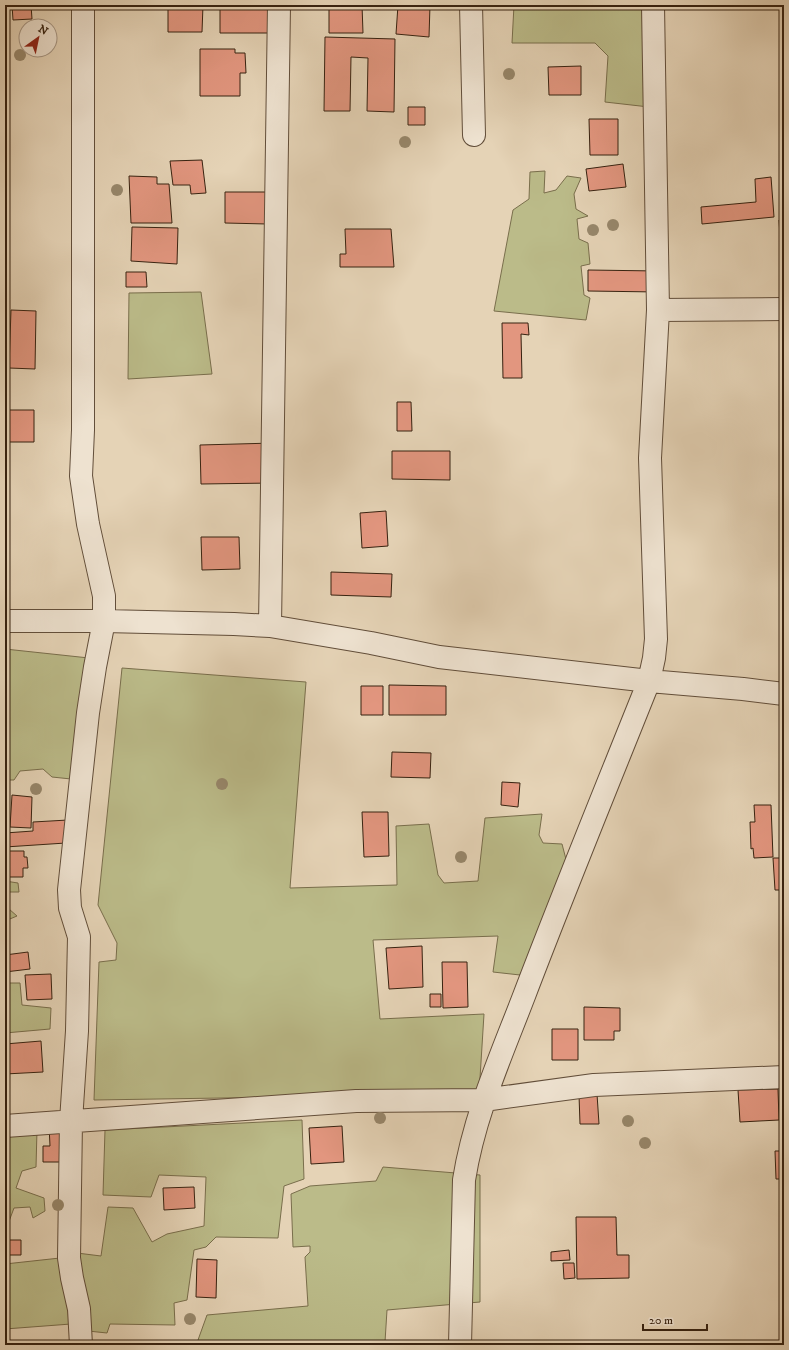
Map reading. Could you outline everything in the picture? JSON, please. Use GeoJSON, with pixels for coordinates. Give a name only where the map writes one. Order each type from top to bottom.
{"type":"FeatureCollection","features":[{"type":"Feature","properties":{"kind":"street"},"geometry":{"type":"LineString","coordinates":[[81,1345],[79,1309],[69,1258],[71,1121],[77,1031],[79,936],[70,908],[69,890],[88,713],[94,667],[104,621],[104,596],[88,524],[81,476],[83,430],[83,5]]}},
{"type":"Feature","properties":{"kind":"street"},"geometry":{"type":"LineString","coordinates":[[270,626],[279,5]]}},
{"type":"Feature","properties":{"kind":"street"},"geometry":{"type":"LineString","coordinates":[[471,5],[474,135]]}},
{"type":"Feature","properties":{"kind":"street"},"geometry":{"type":"LineString","coordinates":[[460,1345],[464,1180],[468,1157],[484,1100],[540,952],[649,681],[654,658],[656,639],[650,458],[658,310],[653,5]]}},
{"type":"Feature","properties":{"kind":"street"},"geometry":{"type":"LineString","coordinates":[[658,310],[784,309]]}},
{"type":"Feature","properties":{"kind":"street"},"geometry":{"type":"LineString","coordinates":[[5,621],[104,621],[270,626],[371,643],[439,657],[649,681],[784,694]]}},
{"type":"Feature","properties":{"kind":"street"},"geometry":{"type":"LineString","coordinates":[[5,1126],[356,1101],[484,1100],[594,1085],[784,1077]]}},
{"type":"Feature","properties":{"kind":"green space"},"geometry":{"type":"Polygon","coordinates":[[[514,5],[647,5],[649,107],[605,102],[608,56],[595,43],[512,43],[514,5]]]}},
{"type":"Feature","properties":{"kind":"green space"},"geometry":{"type":"Polygon","coordinates":[[[545,171],[544,193],[556,190],[567,176],[581,178],[574,194],[576,209],[588,216],[577,219],[579,239],[588,243],[590,264],[581,266],[584,295],[590,298],[586,320],[494,311],[513,210],[529,199],[530,172],[545,171]]]}},
{"type":"Feature","properties":{"kind":"green space"},"geometry":{"type":"Polygon","coordinates":[[[201,292],[212,374],[128,379],[129,293],[201,292]]]}},
{"type":"Feature","properties":{"kind":"green space"},"geometry":{"type":"Polygon","coordinates":[[[5,649],[89,658],[71,779],[52,777],[43,769],[20,771],[14,780],[5,780],[5,649]]]}},
{"type":"Feature","properties":{"kind":"green space"},"geometry":{"type":"Polygon","coordinates":[[[122,668],[306,682],[290,888],[397,885],[396,826],[429,824],[438,875],[444,883],[478,881],[485,818],[542,814],[539,835],[543,843],[562,844],[568,867],[520,975],[493,972],[498,936],[373,940],[380,1019],[484,1014],[479,1094],[94,1100],[99,962],[116,960],[117,943],[98,905],[122,668]]]}},
{"type":"Feature","properties":{"kind":"green space"},"geometry":{"type":"Polygon","coordinates":[[[5,881],[18,883],[19,892],[9,892],[9,909],[17,916],[5,921],[5,881]]]}},
{"type":"Feature","properties":{"kind":"green space"},"geometry":{"type":"Polygon","coordinates":[[[5,983],[20,983],[22,1005],[51,1008],[50,1029],[5,1033],[5,983]]]}},
{"type":"Feature","properties":{"kind":"green space"},"geometry":{"type":"Polygon","coordinates":[[[302,1120],[304,1179],[284,1186],[278,1238],[216,1237],[206,1247],[194,1250],[187,1300],[174,1303],[175,1325],[110,1324],[107,1333],[88,1331],[77,1253],[101,1256],[108,1207],[133,1208],[152,1242],[167,1234],[204,1226],[206,1177],[159,1175],[151,1197],[103,1195],[105,1130],[302,1120]]]}},
{"type":"Feature","properties":{"kind":"green space"},"geometry":{"type":"Polygon","coordinates":[[[37,1130],[36,1167],[22,1171],[16,1188],[44,1198],[45,1211],[33,1218],[30,1207],[14,1208],[8,1224],[5,1225],[5,1133],[37,1130]]]}},
{"type":"Feature","properties":{"kind":"green space"},"geometry":{"type":"Polygon","coordinates":[[[383,1167],[480,1175],[480,1302],[387,1310],[385,1342],[381,1345],[205,1345],[198,1340],[207,1315],[308,1306],[305,1257],[310,1252],[310,1246],[293,1247],[291,1194],[310,1186],[376,1181],[383,1167]]]}},
{"type":"Feature","properties":{"kind":"green space"},"geometry":{"type":"Polygon","coordinates":[[[60,1258],[71,1324],[5,1329],[5,1264],[60,1258]]]}},
{"type":"Feature","properties":{"kind":"building"},"geometry":{"type":"Polygon","coordinates":[[[12,5],[31,5],[32,18],[18,18],[18,20],[13,20],[12,5]]]}},
{"type":"Feature","properties":{"kind":"building"},"geometry":{"type":"Polygon","coordinates":[[[126,5],[148,5],[148,8],[126,8],[126,5]]]}},
{"type":"Feature","properties":{"kind":"building"},"geometry":{"type":"Polygon","coordinates":[[[168,5],[203,5],[202,32],[168,32],[168,5]]]}},
{"type":"Feature","properties":{"kind":"building"},"geometry":{"type":"Polygon","coordinates":[[[220,5],[275,5],[275,33],[220,33],[220,5]]]}},
{"type":"Feature","properties":{"kind":"building"},"geometry":{"type":"Polygon","coordinates":[[[329,5],[362,5],[363,33],[329,33],[329,5]]]}},
{"type":"Feature","properties":{"kind":"building"},"geometry":{"type":"Polygon","coordinates":[[[398,5],[430,5],[429,37],[396,34],[398,5]]]}},
{"type":"Feature","properties":{"kind":"building"},"geometry":{"type":"Polygon","coordinates":[[[325,37],[395,39],[394,112],[367,111],[368,58],[351,57],[350,111],[324,111],[325,37]]]}},
{"type":"Feature","properties":{"kind":"building"},"geometry":{"type":"Polygon","coordinates":[[[200,49],[235,49],[235,53],[245,53],[246,73],[240,73],[240,96],[200,96],[200,49]]]}},
{"type":"Feature","properties":{"kind":"building"},"geometry":{"type":"Polygon","coordinates":[[[581,66],[581,95],[549,95],[548,67],[581,66]]]}},
{"type":"Feature","properties":{"kind":"building"},"geometry":{"type":"Polygon","coordinates":[[[5,83],[9,83],[9,100],[5,99],[5,83]]]}},
{"type":"Feature","properties":{"kind":"building"},"geometry":{"type":"Polygon","coordinates":[[[408,107],[425,107],[425,125],[408,125],[408,107]]]}},
{"type":"Feature","properties":{"kind":"building"},"geometry":{"type":"Polygon","coordinates":[[[589,119],[618,119],[618,155],[590,155],[589,119]]]}},
{"type":"Feature","properties":{"kind":"building"},"geometry":{"type":"Polygon","coordinates":[[[5,157],[7,157],[7,220],[5,220],[5,157]]]}},
{"type":"Feature","properties":{"kind":"building"},"geometry":{"type":"Polygon","coordinates":[[[202,160],[206,193],[191,194],[190,185],[173,185],[170,161],[202,160]]]}},
{"type":"Feature","properties":{"kind":"building"},"geometry":{"type":"Polygon","coordinates":[[[623,164],[626,187],[589,191],[586,169],[623,164]]]}},
{"type":"Feature","properties":{"kind":"building"},"geometry":{"type":"Polygon","coordinates":[[[129,176],[157,177],[157,184],[169,184],[172,223],[131,223],[129,176]]]}},
{"type":"Feature","properties":{"kind":"building"},"geometry":{"type":"Polygon","coordinates":[[[771,177],[774,217],[702,224],[701,207],[756,202],[755,179],[771,177]]]}},
{"type":"Feature","properties":{"kind":"building"},"geometry":{"type":"Polygon","coordinates":[[[225,192],[267,192],[267,224],[225,223],[225,192]]]}},
{"type":"Feature","properties":{"kind":"building"},"geometry":{"type":"Polygon","coordinates":[[[784,219],[784,252],[781,252],[779,220],[784,219]]]}},
{"type":"Feature","properties":{"kind":"building"},"geometry":{"type":"Polygon","coordinates":[[[132,227],[178,228],[177,264],[131,261],[132,227]]]}},
{"type":"Feature","properties":{"kind":"building"},"geometry":{"type":"Polygon","coordinates":[[[345,229],[391,229],[394,267],[340,267],[340,254],[346,254],[345,229]]]}},
{"type":"Feature","properties":{"kind":"building"},"geometry":{"type":"Polygon","coordinates":[[[588,270],[658,271],[658,292],[588,291],[588,270]]]}},
{"type":"Feature","properties":{"kind":"building"},"geometry":{"type":"Polygon","coordinates":[[[126,272],[146,272],[147,287],[126,287],[126,272]]]}},
{"type":"Feature","properties":{"kind":"building"},"geometry":{"type":"Polygon","coordinates":[[[11,310],[36,311],[35,369],[9,368],[11,310]]]}},
{"type":"Feature","properties":{"kind":"building"},"geometry":{"type":"Polygon","coordinates":[[[502,323],[528,323],[529,335],[521,334],[522,378],[503,378],[502,323]]]}},
{"type":"Feature","properties":{"kind":"building"},"geometry":{"type":"Polygon","coordinates":[[[397,402],[411,402],[412,431],[397,431],[397,402]]]}},
{"type":"Feature","properties":{"kind":"building"},"geometry":{"type":"Polygon","coordinates":[[[8,410],[34,410],[34,442],[8,442],[8,410]]]}},
{"type":"Feature","properties":{"kind":"building"},"geometry":{"type":"Polygon","coordinates":[[[274,443],[274,483],[201,484],[200,445],[274,443]]]}},
{"type":"Feature","properties":{"kind":"building"},"geometry":{"type":"Polygon","coordinates":[[[392,451],[450,451],[450,480],[392,479],[392,451]]]}},
{"type":"Feature","properties":{"kind":"building"},"geometry":{"type":"Polygon","coordinates":[[[386,511],[388,546],[362,548],[360,513],[386,511]]]}},
{"type":"Feature","properties":{"kind":"building"},"geometry":{"type":"Polygon","coordinates":[[[201,537],[239,537],[240,569],[202,570],[201,537]]]}},
{"type":"Feature","properties":{"kind":"building"},"geometry":{"type":"Polygon","coordinates":[[[331,572],[392,574],[391,597],[331,595],[331,572]]]}},
{"type":"Feature","properties":{"kind":"building"},"geometry":{"type":"Polygon","coordinates":[[[389,685],[446,686],[446,715],[389,715],[389,685]]]}},
{"type":"Feature","properties":{"kind":"building"},"geometry":{"type":"Polygon","coordinates":[[[361,686],[383,686],[383,715],[361,715],[361,686]]]}},
{"type":"Feature","properties":{"kind":"building"},"geometry":{"type":"Polygon","coordinates":[[[392,752],[431,753],[430,778],[391,777],[392,752]]]}},
{"type":"Feature","properties":{"kind":"building"},"geometry":{"type":"Polygon","coordinates":[[[502,782],[520,783],[518,807],[501,805],[502,782]]]}},
{"type":"Feature","properties":{"kind":"building"},"geometry":{"type":"Polygon","coordinates":[[[12,795],[32,797],[31,828],[10,827],[12,795]]]}},
{"type":"Feature","properties":{"kind":"building"},"geometry":{"type":"Polygon","coordinates":[[[754,805],[771,805],[773,857],[754,858],[753,848],[751,849],[750,822],[755,822],[754,805]]]}},
{"type":"Feature","properties":{"kind":"building"},"geometry":{"type":"Polygon","coordinates":[[[362,812],[388,812],[389,856],[364,857],[362,812]]]}},
{"type":"Feature","properties":{"kind":"building"},"geometry":{"type":"Polygon","coordinates":[[[68,820],[81,842],[5,847],[5,833],[33,831],[33,822],[68,820]]]}},
{"type":"Feature","properties":{"kind":"building"},"geometry":{"type":"Polygon","coordinates":[[[6,851],[24,851],[24,857],[27,857],[28,868],[23,868],[23,877],[7,877],[6,851]]]}},
{"type":"Feature","properties":{"kind":"building"},"geometry":{"type":"Polygon","coordinates":[[[773,858],[784,858],[784,890],[775,890],[773,858]]]}},
{"type":"Feature","properties":{"kind":"building"},"geometry":{"type":"Polygon","coordinates":[[[422,946],[423,987],[389,989],[386,948],[422,946]]]}},
{"type":"Feature","properties":{"kind":"building"},"geometry":{"type":"Polygon","coordinates":[[[28,952],[30,969],[5,972],[5,955],[28,952]]]}},
{"type":"Feature","properties":{"kind":"building"},"geometry":{"type":"Polygon","coordinates":[[[442,962],[467,962],[468,1007],[443,1008],[442,962]]]}},
{"type":"Feature","properties":{"kind":"building"},"geometry":{"type":"Polygon","coordinates":[[[51,974],[52,999],[27,1000],[25,975],[51,974]]]}},
{"type":"Feature","properties":{"kind":"building"},"geometry":{"type":"Polygon","coordinates":[[[430,994],[441,994],[441,1007],[430,1007],[430,994]]]}},
{"type":"Feature","properties":{"kind":"building"},"geometry":{"type":"Polygon","coordinates":[[[584,1007],[620,1008],[620,1031],[614,1031],[614,1040],[584,1040],[584,1007]]]}},
{"type":"Feature","properties":{"kind":"building"},"geometry":{"type":"Polygon","coordinates":[[[552,1029],[578,1029],[578,1060],[552,1060],[552,1029]]]}},
{"type":"Feature","properties":{"kind":"building"},"geometry":{"type":"Polygon","coordinates":[[[41,1041],[43,1072],[5,1074],[5,1044],[41,1041]]]}},
{"type":"Feature","properties":{"kind":"building"},"geometry":{"type":"Polygon","coordinates":[[[778,1089],[779,1120],[740,1122],[738,1090],[778,1089]]]}},
{"type":"Feature","properties":{"kind":"building"},"geometry":{"type":"Polygon","coordinates":[[[597,1094],[599,1124],[580,1124],[579,1095],[597,1094]]]}},
{"type":"Feature","properties":{"kind":"building"},"geometry":{"type":"Polygon","coordinates":[[[49,1125],[68,1125],[69,1162],[43,1162],[43,1146],[50,1146],[49,1125]]]}},
{"type":"Feature","properties":{"kind":"building"},"geometry":{"type":"Polygon","coordinates":[[[342,1126],[344,1162],[311,1164],[309,1128],[342,1126]]]}},
{"type":"Feature","properties":{"kind":"building"},"geometry":{"type":"Polygon","coordinates":[[[775,1151],[784,1151],[784,1179],[776,1179],[775,1151]]]}},
{"type":"Feature","properties":{"kind":"building"},"geometry":{"type":"Polygon","coordinates":[[[194,1187],[195,1208],[164,1210],[163,1188],[194,1187]]]}},
{"type":"Feature","properties":{"kind":"building"},"geometry":{"type":"Polygon","coordinates":[[[576,1217],[616,1217],[617,1255],[629,1255],[629,1278],[577,1279],[576,1217]]]}},
{"type":"Feature","properties":{"kind":"building"},"geometry":{"type":"Polygon","coordinates":[[[5,1240],[21,1240],[21,1255],[5,1255],[5,1240]]]}},
{"type":"Feature","properties":{"kind":"building"},"geometry":{"type":"Polygon","coordinates":[[[569,1250],[570,1260],[551,1261],[551,1252],[569,1250]]]}},
{"type":"Feature","properties":{"kind":"building"},"geometry":{"type":"Polygon","coordinates":[[[197,1259],[217,1260],[216,1298],[196,1297],[197,1259]]]}},
{"type":"Feature","properties":{"kind":"building"},"geometry":{"type":"Polygon","coordinates":[[[563,1263],[574,1263],[575,1278],[564,1279],[563,1263]]]}}]}
